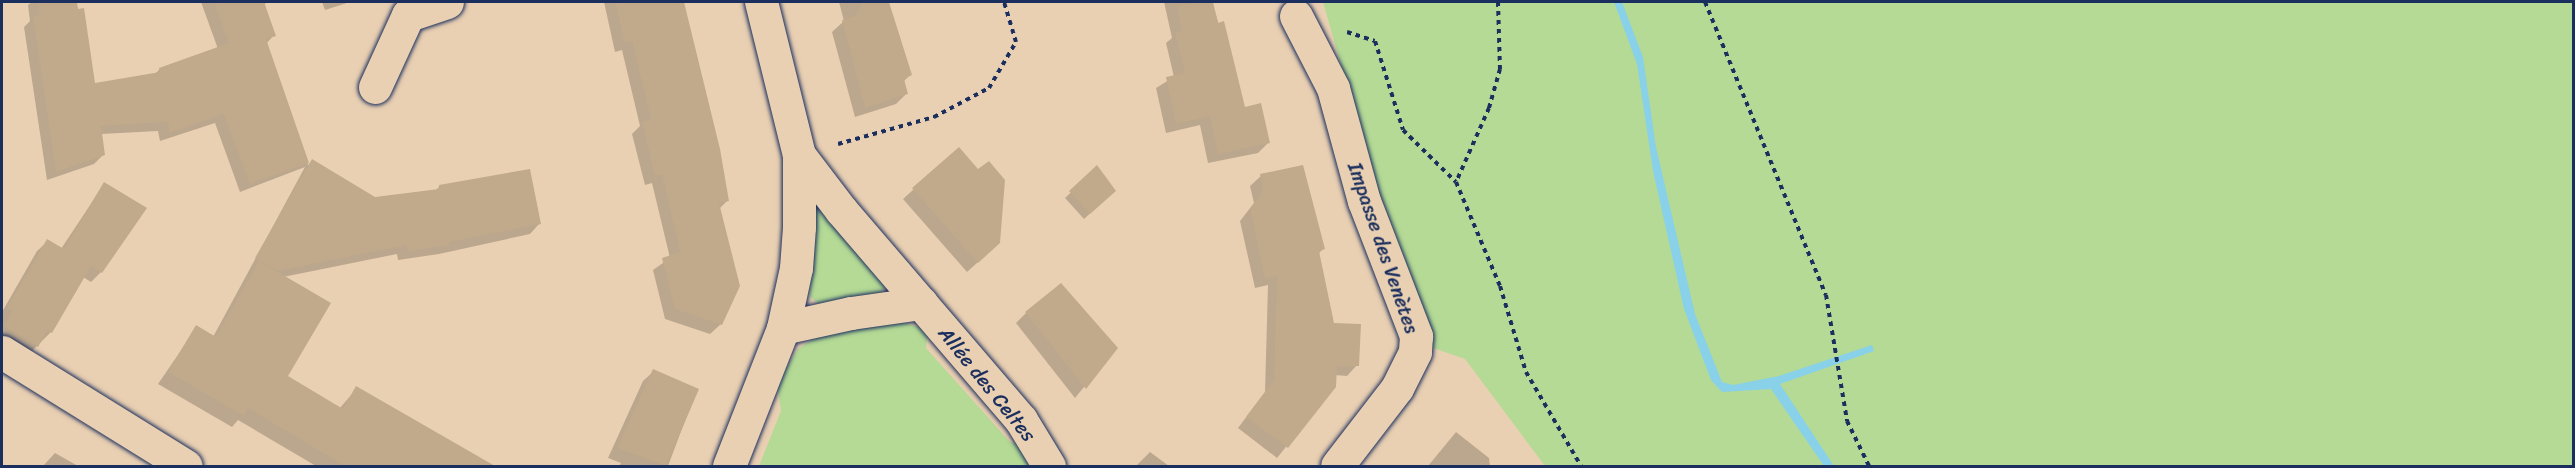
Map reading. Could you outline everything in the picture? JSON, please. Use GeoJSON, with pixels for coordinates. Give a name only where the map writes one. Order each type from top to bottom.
{"type":"FeatureCollection","features":[{"type":"Feature","properties":{"kind":"street"},"geometry":{"type":"LineString","coordinates":[[375,87],[408,15],[447,2]]}},
{"type":"Feature","properties":{"kind":"street","name":"Allée des Celtes"},"geometry":{"type":"LineString","coordinates":[[729,466],[783,328],[796,268],[799,155],[761,2]]}},
{"type":"Feature","properties":{"kind":"street","name":"Impasse des Venètes"},"geometry":{"type":"LineString","coordinates":[[1296,16],[1333,88],[1364,201],[1416,336],[1415,352],[1398,388],[1336,466]]}},
{"type":"Feature","properties":{"kind":"street","name":"Allée des Celtes"},"geometry":{"type":"LineString","coordinates":[[799,155],[1021,420],[1049,466]]}},
{"type":"Feature","properties":{"kind":"street"},"geometry":{"type":"LineString","coordinates":[[783,328],[851,313],[921,303]]}},
{"type":"Feature","properties":{"kind":"street"},"geometry":{"type":"LineString","coordinates":[[2,352],[186,466]]}},
{"type":"Feature","properties":{"kind":"path"},"geometry":{"type":"LineString","coordinates":[[799,155],[934,117],[989,88],[1016,42],[1004,2]]}},
{"type":"Feature","properties":{"kind":"path"},"geometry":{"type":"LineString","coordinates":[[1456,182],[1490,108],[1500,69],[1498,2]]}},
{"type":"Feature","properties":{"kind":"path"},"geometry":{"type":"LineString","coordinates":[[1705,2],[1826,295],[1847,421],[1869,466]]}},
{"type":"Feature","properties":{"kind":"path"},"geometry":{"type":"LineString","coordinates":[[1296,16],[1375,41],[1403,130],[1456,182],[1500,286],[1526,372],[1581,466]]}},
{"type":"Feature","properties":{"kind":"green space"},"geometry":{"type":"Polygon","coordinates":[[[1323,2],[2573,2],[2573,466],[1545,466],[1465,359],[1430,347],[1390,236],[1323,2]]]}},
{"type":"Feature","properties":{"kind":"green space"},"geometry":{"type":"Polygon","coordinates":[[[823,207],[885,286],[881,294],[822,306],[810,297],[814,211],[823,207]]]}},
{"type":"Feature","properties":{"kind":"green space"},"geometry":{"type":"Polygon","coordinates":[[[899,321],[928,330],[926,348],[1010,442],[1030,446],[1036,466],[759,466],[781,411],[777,383],[798,349],[822,333],[899,321]]]}},
{"type":"Feature","properties":{"kind":"water"},"geometry":{"type":"Polygon","coordinates":[[[1614,2],[1622,2],[1643,57],[1656,147],[1695,314],[1722,382],[1733,385],[1779,376],[1872,345],[1874,351],[1780,384],[1834,466],[1824,466],[1771,389],[1722,392],[1711,380],[1684,309],[1653,171],[1637,64],[1614,2]]]}},
{"type":"Feature","properties":{"kind":"building"},"geometry":{"type":"Polygon","coordinates":[[[38,2],[77,2],[78,9],[84,8],[95,83],[160,72],[159,68],[229,43],[214,2],[264,2],[276,36],[266,39],[309,163],[250,184],[224,114],[169,133],[168,122],[101,126],[105,155],[56,172],[33,16],[40,15],[38,2]]]}},
{"type":"Feature","properties":{"kind":"building"},"geometry":{"type":"Polygon","coordinates":[[[615,2],[684,2],[720,149],[729,201],[719,203],[740,286],[722,325],[675,309],[662,258],[680,252],[662,174],[655,176],[642,122],[651,120],[632,41],[625,43],[615,2]]]}},
{"type":"Feature","properties":{"kind":"building"},"geometry":{"type":"Polygon","coordinates":[[[863,2],[889,2],[912,75],[904,79],[908,94],[865,108],[842,20],[856,16],[863,2]]]}},
{"type":"Feature","properties":{"kind":"building"},"geometry":{"type":"Polygon","coordinates":[[[1213,2],[1218,23],[1224,21],[1245,107],[1261,103],[1270,143],[1218,154],[1210,116],[1176,124],[1166,77],[1185,73],[1175,32],[1182,31],[1177,6],[1213,2]]]}},
{"type":"Feature","properties":{"kind":"building"},"geometry":{"type":"Polygon","coordinates":[[[959,147],[978,169],[989,161],[1005,180],[1000,243],[978,263],[912,188],[959,147]]]}},
{"type":"Feature","properties":{"kind":"building"},"geometry":{"type":"Polygon","coordinates":[[[312,159],[375,197],[439,189],[439,185],[530,169],[541,224],[449,242],[450,245],[407,251],[406,245],[277,271],[255,258],[312,159]]]}},
{"type":"Feature","properties":{"kind":"building"},"geometry":{"type":"Polygon","coordinates":[[[1097,165],[1116,191],[1090,214],[1069,191],[1097,165]]]}},
{"type":"Feature","properties":{"kind":"building"},"geometry":{"type":"Polygon","coordinates":[[[1303,165],[1325,249],[1319,251],[1334,323],[1361,324],[1359,366],[1337,366],[1336,387],[1288,448],[1246,417],[1274,380],[1277,276],[1265,279],[1250,209],[1263,191],[1260,174],[1303,165]]]}},
{"type":"Feature","properties":{"kind":"building"},"geometry":{"type":"Polygon","coordinates":[[[104,182],[147,208],[102,273],[91,266],[52,333],[48,330],[38,347],[3,326],[13,311],[7,308],[47,239],[64,249],[104,182]]]}},
{"type":"Feature","properties":{"kind":"building"},"geometry":{"type":"Polygon","coordinates":[[[259,261],[331,303],[288,376],[343,409],[356,386],[495,466],[345,466],[248,408],[244,416],[168,372],[196,325],[216,337],[259,261]]]}},
{"type":"Feature","properties":{"kind":"building"},"geometry":{"type":"Polygon","coordinates":[[[1061,283],[1118,348],[1086,389],[1025,312],[1061,283]]]}},
{"type":"Feature","properties":{"kind":"building"},"geometry":{"type":"Polygon","coordinates":[[[653,369],[699,389],[666,466],[617,448],[653,369]]]}}]}
